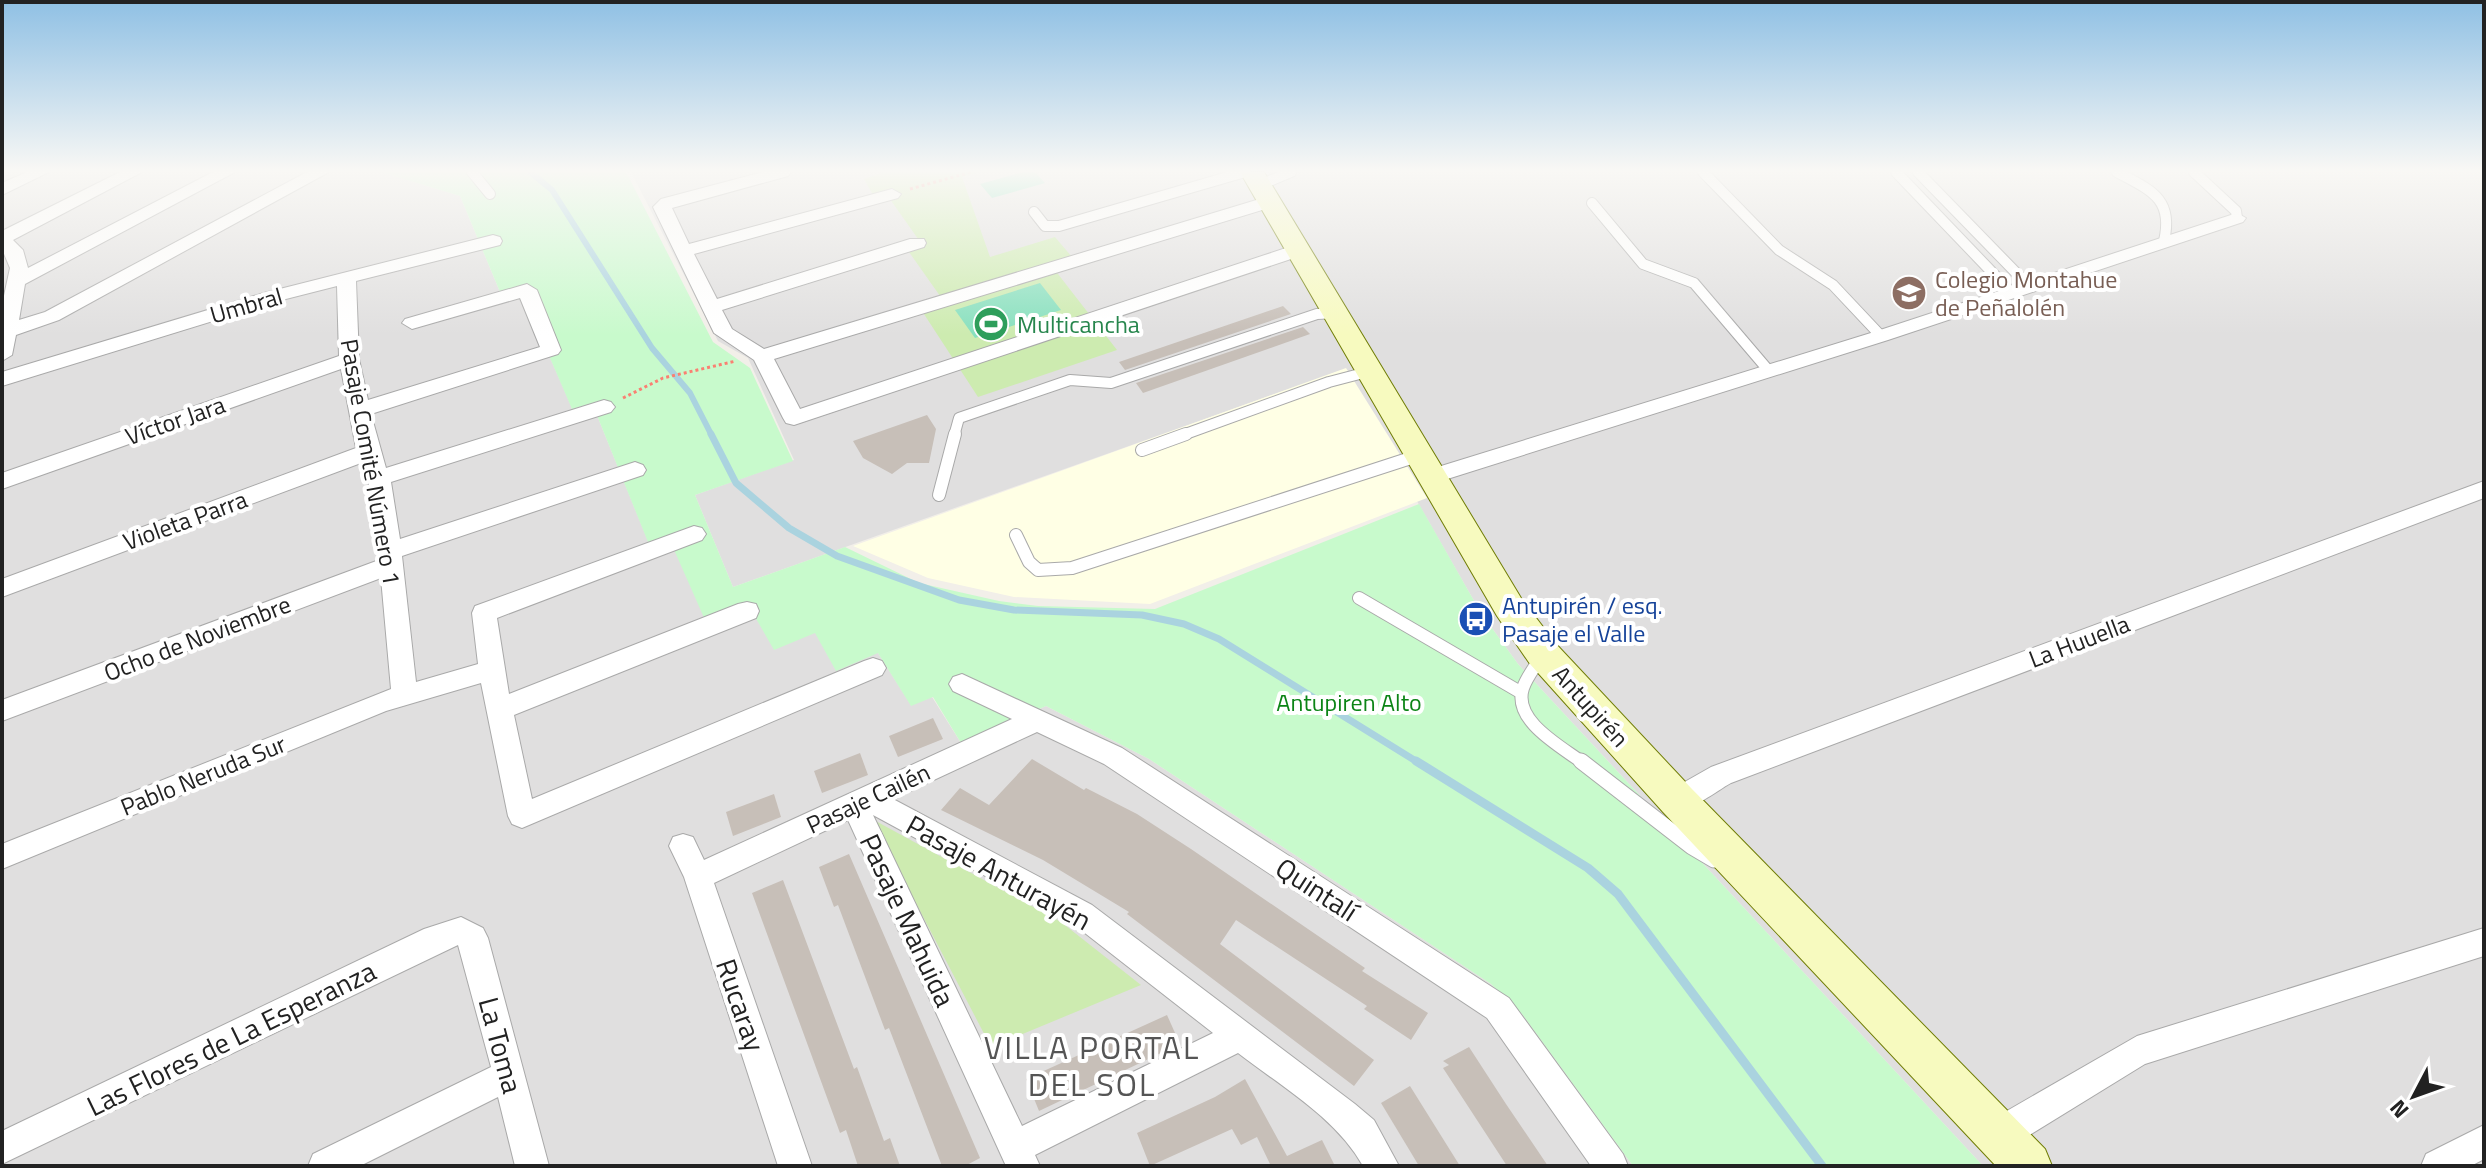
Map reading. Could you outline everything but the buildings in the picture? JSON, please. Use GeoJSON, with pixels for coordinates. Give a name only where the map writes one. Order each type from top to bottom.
{"type":"FeatureCollection","features":[{"type":"Feature","properties":{"kind":"street"},"geometry":{"type":"LineString","coordinates":[[2,355],[14,250],[2,239],[26,227]]}},
{"type":"Feature","properties":{"kind":"street"},"geometry":{"type":"LineString","coordinates":[[13,275],[113,227]]}},
{"type":"Feature","properties":{"kind":"street"},"geometry":{"type":"LineString","coordinates":[[7,331],[52,316],[219,227]]}},
{"type":"Feature","properties":{"kind":"street"},"geometry":{"type":"LineString","coordinates":[[671,227],[724,333],[762,356],[794,418],[1299,250]]}},
{"type":"Feature","properties":{"kind":"street"},"geometry":{"type":"LineString","coordinates":[[683,251],[773,227]]}},
{"type":"Feature","properties":{"kind":"street"},"geometry":{"type":"LineString","coordinates":[[762,356],[1133,227]]}},
{"type":"Feature","properties":{"kind":"street","name":"Antupirén"},"geometry":{"type":"LineString","coordinates":[[1284,227],[1509,607],[1543,654],[2010,1155]]}},
{"type":"Feature","properties":{"kind":"street"},"geometry":{"type":"LineString","coordinates":[[1427,465],[1769,371],[2210,227]]}},
{"type":"Feature","properties":{"kind":"street","name":"Umbral"},"geometry":{"type":"LineString","coordinates":[[2,379],[346,277],[493,241]]}},
{"type":"Feature","properties":{"kind":"street"},"geometry":{"type":"LineString","coordinates":[[710,307],[917,243]]}},
{"type":"Feature","properties":{"kind":"street","name":"Pasaje Comité Número 1"},"geometry":{"type":"LineString","coordinates":[[346,277],[349,359],[368,452],[379,478],[391,558],[404,695]]}},
{"type":"Feature","properties":{"kind":"street"},"geometry":{"type":"LineString","coordinates":[[359,410],[551,350],[527,290],[412,323]]}},
{"type":"Feature","properties":{"kind":"street","name":"Víctor Jara"},"geometry":{"type":"LineString","coordinates":[[2,481],[349,359]]}},
{"type":"Feature","properties":{"kind":"street"},"geometry":{"type":"LineString","coordinates":[[379,478],[604,407]]}},
{"type":"Feature","properties":{"kind":"street","name":"Violeta Parra"},"geometry":{"type":"LineString","coordinates":[[2,588],[368,452]]}},
{"type":"Feature","properties":{"kind":"street","name":"Ocho de Noviembre"},"geometry":{"type":"LineString","coordinates":[[2,711],[391,558],[635,470]]}},
{"type":"Feature","properties":{"kind":"street","name":"La Huuella"},"geometry":{"type":"LineString","coordinates":[[1677,800],[1721,775],[2484,489]]}},
{"type":"Feature","properties":{"kind":"street"},"geometry":{"type":"LineString","coordinates":[[694,534],[484,613],[491,670],[522,816],[873,668]]}},
{"type":"Feature","properties":{"kind":"street"},"geometry":{"type":"LineString","coordinates":[[500,709],[747,611]]}},
{"type":"Feature","properties":{"kind":"street","name":"Pablo Neruda Sur"},"geometry":{"type":"LineString","coordinates":[[2,857],[404,695],[491,670]]}},
{"type":"Feature","properties":{"kind":"street","name":"Quintalí"},"geometry":{"type":"LineString","coordinates":[[962,684],[1113,756],[1498,1008],[1605,1156]]}},
{"type":"Feature","properties":{"kind":"street","name":"Pasaje Cailén"},"geometry":{"type":"LineString","coordinates":[[698,877],[1038,719]]}},
{"type":"Feature","properties":{"kind":"street","name":"Pasaje Anturayén"},"geometry":{"type":"LineString","coordinates":[[860,801],[1082,914],[1344,1115],[1362,1132],[1382,1166]]}},
{"type":"Feature","properties":{"kind":"street","name":"Pasaje Mahuida"},"geometry":{"type":"LineString","coordinates":[[860,801],[1019,1156]]}},
{"type":"Feature","properties":{"kind":"street","name":"Rucaray"},"geometry":{"type":"LineString","coordinates":[[683,846],[698,877],[795,1166]]}},
{"type":"Feature","properties":{"kind":"street","name":"La Toma"},"geometry":{"type":"LineString","coordinates":[[461,930],[473,938],[532,1166]]}},
{"type":"Feature","properties":{"kind":"street","name":"Las Flores de La Esperanza"},"geometry":{"type":"LineString","coordinates":[[2,1148],[434,939],[461,930]]}},
{"type":"Feature","properties":{"kind":"street"},"geometry":{"type":"LineString","coordinates":[[2010,1155],[2137,1051],[2484,942]]}},
{"type":"Feature","properties":{"kind":"street"},"geometry":{"type":"LineString","coordinates":[[1019,1156],[1240,1036]]}},
{"type":"Feature","properties":{"kind":"street"},"geometry":{"type":"LineString","coordinates":[[325,1166],[510,1074]]}},
{"type":"Feature","properties":{"kind":"street"},"geometry":{"type":"LineString","coordinates":[[2438,1166],[2484,1141]]}},
{"type":"Feature","properties":{"kind":"street"},"geometry":{"type":"LineString","coordinates":[[1605,1156],[1632,1166]]}},
{"type":"Feature","properties":{"kind":"lane"},"geometry":{"type":"LineString","coordinates":[[1612,227],[1643,264],[1694,283],[1769,371]]}},
{"type":"Feature","properties":{"kind":"lane"},"geometry":{"type":"LineString","coordinates":[[1756,227],[1779,250],[1833,285],[1881,336]]}},
{"type":"Feature","properties":{"kind":"lane"},"geometry":{"type":"LineString","coordinates":[[1954,227],[2019,288]]}},
{"type":"Feature","properties":{"kind":"lane"},"geometry":{"type":"LineString","coordinates":[[1965,227],[2019,288]]}},
{"type":"Feature","properties":{"kind":"lane"},"geometry":{"type":"LineString","coordinates":[[2164,241],[2169,227]]}},
{"type":"Feature","properties":{"kind":"lane"},"geometry":{"type":"LineString","coordinates":[[939,495],[959,418],[1070,380],[1111,383],[1317,314],[1337,313]]}},
{"type":"Feature","properties":{"kind":"lane"},"geometry":{"type":"LineString","coordinates":[[1142,450],[1315,387],[1371,371]]}},
{"type":"Feature","properties":{"kind":"lane"},"geometry":{"type":"LineString","coordinates":[[1016,535],[1029,562],[1038,570],[1072,568],[1427,465]]}},
{"type":"Feature","properties":{"kind":"lane"},"geometry":{"type":"LineString","coordinates":[[1359,598],[1384,616],[1520,692]]}},
{"type":"Feature","properties":{"kind":"lane"},"geometry":{"type":"LineString","coordinates":[[1543,654],[1520,692],[1522,710],[1535,726],[1692,847],[1759,885]]}},
{"type":"Feature","properties":{"kind":"path"},"geometry":{"type":"LineString","coordinates":[[604,407],[663,378],[707,366]]}},
{"type":"Feature","properties":{"kind":"shaded area"},"geometry":{"type":"Polygon","coordinates":[[[2,227],[473,227],[500,292],[519,286],[572,408],[592,403],[648,541],[668,535],[748,603],[815,633],[878,653],[911,705],[932,697],[961,743],[1046,706],[1149,759],[1491,984],[1522,1014],[1633,1166],[2,1166],[2,227]]]}},
{"type":"Feature","properties":{"kind":"shaded area"},"geometry":{"type":"Polygon","coordinates":[[[659,227],[2484,227],[2484,1166],[1983,1166],[1518,664],[1481,613],[1342,370],[733,587],[695,495],[794,460],[748,358],[718,341],[659,227]]]}},
{"type":"Feature","properties":{"kind":"shaded area"},"geometry":{"type":"Polygon","coordinates":[[[1346,368],[1427,498],[1150,604],[1014,597],[928,578],[853,546],[1346,368]]]}},
{"type":"Feature","properties":{"kind":"green space","name":"Antupiren Alto"},"geometry":{"type":"Polygon","coordinates":[[[473,227],[654,227],[713,342],[750,368],[793,461],[695,495],[733,587],[845,547],[919,583],[999,601],[1038,606],[1155,609],[1419,504],[1481,613],[1518,664],[1983,1166],[1633,1166],[1522,1014],[1491,984],[1149,759],[1046,706],[961,743],[933,697],[911,706],[878,653],[836,671],[815,633],[774,650],[747,603],[705,620],[668,536],[648,542],[592,403],[572,409],[519,286],[500,292],[473,227]]]}},
{"type":"Feature","properties":{"kind":"green space"},"geometry":{"type":"Polygon","coordinates":[[[909,227],[979,227],[990,257],[1055,237],[1072,257],[1051,265],[1117,350],[978,397],[922,311],[945,303],[909,252],[923,246],[909,227]]]}},
{"type":"Feature","properties":{"kind":"green space","name":"Multicancha"},"geometry":{"type":"Polygon","coordinates":[[[1040,283],[1061,310],[975,338],[955,310],[1040,283]]]}},
{"type":"Feature","properties":{"kind":"green space"},"geometry":{"type":"Polygon","coordinates":[[[872,819],[1061,922],[1141,985],[991,1047],[872,819]]]}},
{"type":"Feature","properties":{"kind":"waterway"},"geometry":{"type":"LineString","coordinates":[[575,227],[652,348],[690,393],[712,436]]}},
{"type":"Feature","properties":{"kind":"waterway"},"geometry":{"type":"LineString","coordinates":[[711,434],[736,483],[789,528],[837,556],[959,600],[1014,610],[1142,615],[1184,624],[1219,639],[1419,763]]}},
{"type":"Feature","properties":{"kind":"waterway"},"geometry":{"type":"LineString","coordinates":[[1416,761],[1588,868],[1618,894],[1822,1166]]}},
{"type":"Feature","properties":{"kind":"place","name":"Colegio Montahue de Peñalolén"},"geometry":{"type":"Point","coordinates":[1909,293]}},
{"type":"Feature","properties":{"kind":"place","name":"Multicancha"},"geometry":{"type":"Point","coordinates":[991,324]}},
{"type":"Feature","properties":{"kind":"place","name":"Antupirén / esq. Pasaje el Valle"},"geometry":{"type":"Point","coordinates":[1476,619]}},
{"type":"Feature","properties":{"kind":"district","name":"VILLA PORTAL DEL SOL"},"geometry":{"type":"Point","coordinates":[1092,1066]}}]}
